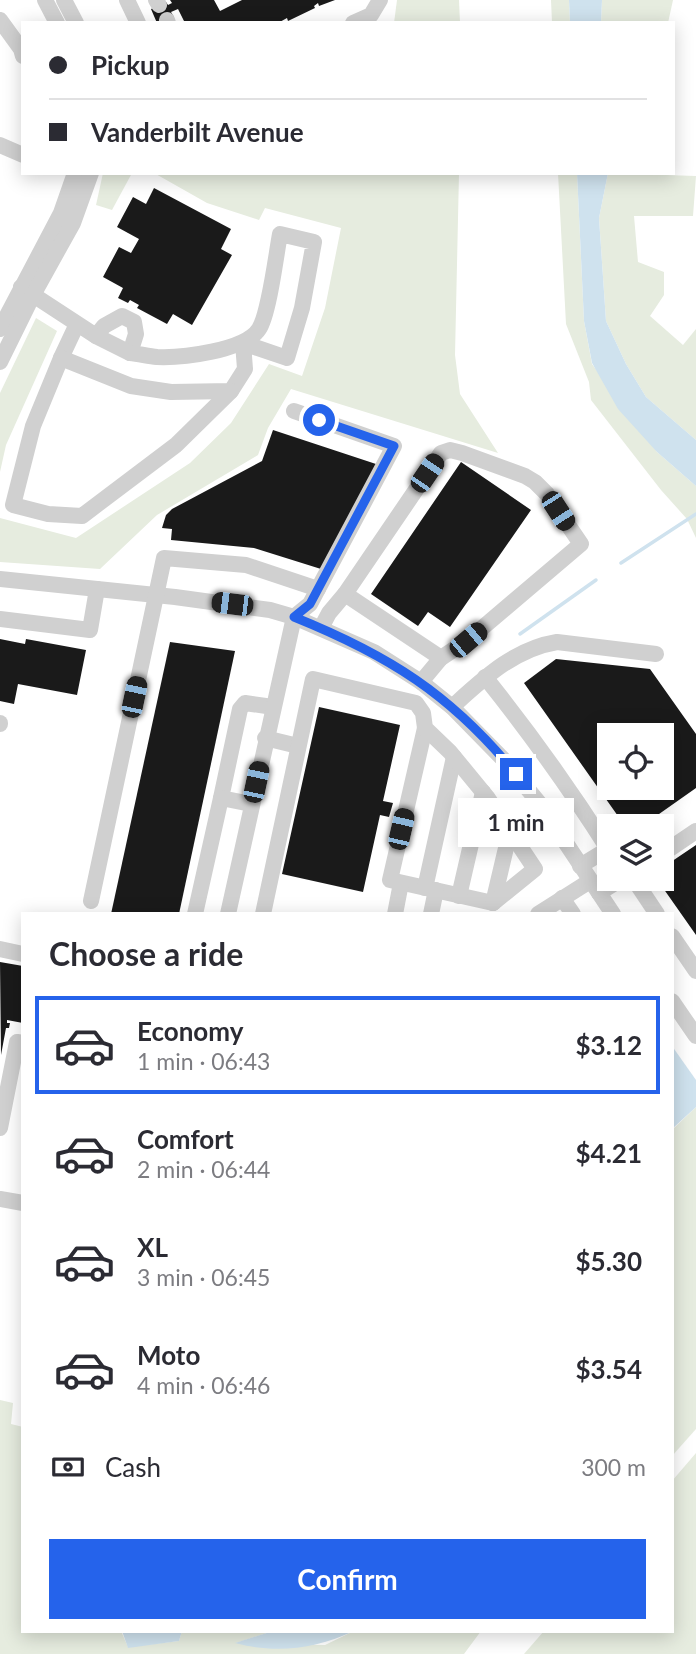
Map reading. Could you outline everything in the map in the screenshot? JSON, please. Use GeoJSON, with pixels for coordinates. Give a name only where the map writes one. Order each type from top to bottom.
{"type":"FeatureCollection","features":[{"type":"Feature","properties":{"kind":"street"},"geometry":{"type":"LineString","coordinates":[[45,0],[56,21]]}},
{"type":"Feature","properties":{"kind":"street"},"geometry":{"type":"LineString","coordinates":[[64,0],[75,21]]}},
{"type":"Feature","properties":{"kind":"street"},"geometry":{"type":"LineString","coordinates":[[127,0],[137,21]]}},
{"type":"Feature","properties":{"kind":"street"},"geometry":{"type":"LineString","coordinates":[[358,21],[371,15],[380,0]]}},
{"type":"Feature","properties":{"kind":"street"},"geometry":{"type":"LineString","coordinates":[[0,20],[21,50]]}},
{"type":"Feature","properties":{"kind":"street"},"geometry":{"type":"LineString","coordinates":[[0,145],[21,154]]}},
{"type":"Feature","properties":{"kind":"street"},"geometry":{"type":"LineString","coordinates":[[0,362],[74,175]]}},
{"type":"Feature","properties":{"kind":"street"},"geometry":{"type":"LineString","coordinates":[[0,328],[73,223],[90,175]]}},
{"type":"Feature","properties":{"kind":"street"},"geometry":{"type":"LineString","coordinates":[[27,291],[96,336],[130,353],[155,357],[183,357],[243,342],[258,330],[263,320],[280,234],[314,243],[302,307],[287,358],[243,342]]}},
{"type":"Feature","properties":{"kind":"street"},"geometry":{"type":"LineString","coordinates":[[96,336],[113,320],[122,316],[128,318],[134,322],[136,334],[130,353]]}},
{"type":"Feature","properties":{"kind":"street"},"geometry":{"type":"LineString","coordinates":[[77,324],[33,426],[13,505],[48,514],[82,516],[176,445],[231,391],[245,369],[243,342]]}},
{"type":"Feature","properties":{"kind":"street"},"geometry":{"type":"LineString","coordinates":[[61,358],[131,386],[171,392],[231,391]]}},
{"type":"Feature","properties":{"kind":"street"},"geometry":{"type":"LineString","coordinates":[[228,912],[294,617],[310,604],[394,446],[294,411]]}},
{"type":"Feature","properties":{"kind":"street"},"geometry":{"type":"LineString","coordinates":[[321,628],[440,453],[450,450],[461,453],[535,482],[547,494],[581,544],[468,640],[441,658],[416,703]]}},
{"type":"Feature","properties":{"kind":"street"},"geometry":{"type":"LineString","coordinates":[[91,901],[164,558],[246,565],[318,589]]}},
{"type":"Feature","properties":{"kind":"street"},"geometry":{"type":"LineString","coordinates":[[0,579],[270,610],[294,617],[374,652],[452,707],[503,760],[545,813],[611,912]]}},
{"type":"Feature","properties":{"kind":"street"},"geometry":{"type":"LineString","coordinates":[[0,619],[90,630],[97,589]]}},
{"type":"Feature","properties":{"kind":"street"},"geometry":{"type":"LineString","coordinates":[[345,594],[441,658]]}},
{"type":"Feature","properties":{"kind":"street"},"geometry":{"type":"LineString","coordinates":[[452,707],[485,677],[515,656],[541,645],[557,642],[656,654]]}},
{"type":"Feature","properties":{"kind":"street"},"geometry":{"type":"LineString","coordinates":[[485,677],[522,723],[584,810],[608,849],[580,866]]}},
{"type":"Feature","properties":{"kind":"street"},"geometry":{"type":"LineString","coordinates":[[263,912],[313,679],[416,703],[423,713],[425,728],[390,880],[494,903]]}},
{"type":"Feature","properties":{"kind":"street"},"geometry":{"type":"LineString","coordinates":[[195,912],[240,709],[245,703],[252,702],[273,707]]}},
{"type":"Feature","properties":{"kind":"street"},"geometry":{"type":"LineString","coordinates":[[425,728],[483,792],[535,869],[494,903]]}},
{"type":"Feature","properties":{"kind":"street"},"geometry":{"type":"LineString","coordinates":[[265,738],[298,746]]}},
{"type":"Feature","properties":{"kind":"street"},"geometry":{"type":"LineString","coordinates":[[431,912],[430,889],[454,757]]}},
{"type":"Feature","properties":{"kind":"street"},"geometry":{"type":"LineString","coordinates":[[459,896],[483,792]]}},
{"type":"Feature","properties":{"kind":"street"},"geometry":{"type":"LineString","coordinates":[[221,798],[251,804]]}},
{"type":"Feature","properties":{"kind":"street"},"geometry":{"type":"LineString","coordinates":[[494,903],[511,833],[545,813]]}},
{"type":"Feature","properties":{"kind":"street"},"geometry":{"type":"LineString","coordinates":[[674,846],[696,831]]}},
{"type":"Feature","properties":{"kind":"street"},"geometry":{"type":"LineString","coordinates":[[395,912],[401,883]]}},
{"type":"Feature","properties":{"kind":"street"},"geometry":{"type":"LineString","coordinates":[[541,912],[562,898],[597,886]]}},
{"type":"Feature","properties":{"kind":"street"},"geometry":{"type":"LineString","coordinates":[[642,891],[656,912]]}},
{"type":"Feature","properties":{"kind":"street"},"geometry":{"type":"LineString","coordinates":[[562,898],[572,912]]}},
{"type":"Feature","properties":{"kind":"street"},"geometry":{"type":"LineString","coordinates":[[674,939],[696,971]]}},
{"type":"Feature","properties":{"kind":"street"},"geometry":{"type":"LineString","coordinates":[[0,949],[21,954]]}},
{"type":"Feature","properties":{"kind":"street"},"geometry":{"type":"LineString","coordinates":[[674,1004],[696,1036]]}},
{"type":"Feature","properties":{"kind":"street"},"geometry":{"type":"LineString","coordinates":[[0,1128],[17,1042],[21,1043]]}},
{"type":"Feature","properties":{"kind":"street"},"geometry":{"type":"LineString","coordinates":[[0,1199],[21,1203]]}},
{"type":"Feature","properties":{"kind":"shaded area"},"geometry":{"type":"Polygon","coordinates":[[[397,0],[459,0],[460,21],[394,21],[397,0]]]}},
{"type":"Feature","properties":{"kind":"shaded area"},"geometry":{"type":"Polygon","coordinates":[[[551,0],[569,0],[570,21],[552,21],[551,0]]]}},
{"type":"Feature","properties":{"kind":"shaded area"},"geometry":{"type":"Polygon","coordinates":[[[602,0],[673,0],[668,21],[601,21],[602,0]]]}},
{"type":"Feature","properties":{"kind":"shaded area"},"geometry":{"type":"Polygon","coordinates":[[[103,175],[131,175],[112,210],[96,205],[103,175]]]}},
{"type":"Feature","properties":{"kind":"shaded area"},"geometry":{"type":"Polygon","coordinates":[[[158,175],[459,175],[455,355],[460,394],[498,453],[291,389],[268,428],[258,455],[157,515],[100,569],[0,562],[0,518],[76,538],[190,463],[231,423],[269,364],[302,376],[325,308],[341,228],[265,208],[259,220],[207,203],[158,175]]]}},
{"type":"Feature","properties":{"kind":"shaded area"},"geometry":{"type":"Polygon","coordinates":[[[558,175],[577,175],[584,321],[592,364],[657,452],[696,486],[696,538],[687,519],[591,400],[589,382],[566,324],[558,175]]]}},
{"type":"Feature","properties":{"kind":"shaded area"},"geometry":{"type":"Polygon","coordinates":[[[608,175],[696,176],[693,216],[634,216],[638,262],[664,272],[664,295],[650,316],[683,345],[696,329],[696,440],[646,397],[626,364],[606,321],[599,218],[608,175]]]}},
{"type":"Feature","properties":{"kind":"shaded area"},"geometry":{"type":"Polygon","coordinates":[[[36,318],[57,331],[6,445],[0,472],[0,393],[36,318]]]}},
{"type":"Feature","properties":{"kind":"shaded area"},"geometry":{"type":"Polygon","coordinates":[[[696,1107],[696,1429],[674,1454],[674,1128],[696,1107]]]}},
{"type":"Feature","properties":{"kind":"shaded area"},"geometry":{"type":"Polygon","coordinates":[[[0,1400],[13,1403],[11,1424],[21,1426],[21,1633],[122,1633],[128,1647],[179,1641],[181,1633],[267,1633],[236,1643],[325,1645],[350,1633],[480,1633],[464,1654],[0,1654],[0,1400]]]}},
{"type":"Feature","properties":{"kind":"shaded area"},"geometry":{"type":"Polygon","coordinates":[[[696,1453],[696,1654],[524,1654],[542,1633],[674,1633],[674,1479],[696,1453]]]}},
{"type":"Feature","properties":{"kind":"water"},"geometry":{"type":"Polygon","coordinates":[[[569,0],[602,0],[601,21],[570,21],[569,0]]]}},
{"type":"Feature","properties":{"kind":"water"},"geometry":{"type":"Polygon","coordinates":[[[577,175],[608,175],[599,218],[606,321],[626,364],[646,397],[696,440],[696,486],[657,452],[618,409],[592,363],[584,321],[577,175]]]}},
{"type":"Feature","properties":{"kind":"water"},"geometry":{"type":"Polygon","coordinates":[[[674,1049],[696,1080],[696,1107],[674,1127],[674,1049]]]}},
{"type":"Feature","properties":{"kind":"water"},"geometry":{"type":"Polygon","coordinates":[[[123,1633],[181,1633],[179,1641],[128,1648],[123,1633]]]}},
{"type":"Feature","properties":{"kind":"water"},"geometry":{"type":"Polygon","coordinates":[[[267,1633],[349,1633],[325,1642],[295,1648],[265,1648],[235,1643],[267,1633]]]}},
{"type":"Feature","properties":{"kind":"building"},"geometry":{"type":"Polygon","coordinates":[[[170,0],[214,0],[220,11],[242,0],[335,0],[319,6],[318,3],[315,8],[288,21],[287,18],[282,21],[184,21],[178,9],[171,12],[174,17],[156,21],[151,9],[166,2],[168,5],[172,3],[170,0]]]}},
{"type":"Feature","properties":{"kind":"building"},"geometry":{"type":"Polygon","coordinates":[[[154,188],[231,229],[221,249],[232,255],[192,325],[173,314],[167,324],[137,308],[139,305],[130,300],[128,303],[118,298],[123,288],[103,277],[119,247],[131,253],[139,239],[117,227],[133,197],[146,204],[154,188]]]}},
{"type":"Feature","properties":{"kind":"building"},"geometry":{"type":"Polygon","coordinates":[[[273,430],[379,465],[321,569],[254,548],[171,540],[172,529],[162,528],[166,515],[172,509],[262,461],[273,430]]]}},
{"type":"Feature","properties":{"kind":"building"},"geometry":{"type":"Polygon","coordinates":[[[461,462],[531,510],[450,627],[428,612],[418,626],[371,594],[461,462]]]}},
{"type":"Feature","properties":{"kind":"building"},"geometry":{"type":"Polygon","coordinates":[[[0,639],[25,644],[26,639],[86,650],[77,695],[18,684],[14,704],[0,701],[0,639]]]}},
{"type":"Feature","properties":{"kind":"building"},"geometry":{"type":"Polygon","coordinates":[[[170,642],[235,651],[179,912],[111,912],[170,642]]]}},
{"type":"Feature","properties":{"kind":"building"},"geometry":{"type":"Polygon","coordinates":[[[556,659],[650,669],[696,734],[696,788],[659,814],[617,814],[607,800],[674,800],[674,723],[597,723],[597,786],[524,683],[556,659]]]}},
{"type":"Feature","properties":{"kind":"building"},"geometry":{"type":"Polygon","coordinates":[[[319,707],[400,725],[383,801],[393,803],[389,817],[380,815],[363,892],[282,874],[319,707]]]}},
{"type":"Feature","properties":{"kind":"building"},"geometry":{"type":"Polygon","coordinates":[[[696,845],[696,935],[665,891],[674,891],[674,860],[696,845]]]}},
{"type":"Feature","properties":{"kind":"building"},"geometry":{"type":"Polygon","coordinates":[[[0,962],[21,966],[21,1023],[7,1020],[7,1023],[10,1023],[9,1028],[6,1028],[1,1055],[0,962]]]}},
{"type":"Feature","properties":{"kind":"waterway"},"geometry":{"type":"LineString","coordinates":[[621,563],[696,514]]}},
{"type":"Feature","properties":{"kind":"waterway"},"geometry":{"type":"LineString","coordinates":[[520,634],[596,580]]}},
{"type":"Feature","properties":{"kind":"route"},"geometry":{"type":"LineString","coordinates":[[319,420],[394,446],[310,604],[294,617],[374,652],[421,682],[452,707],[516,774]]}}]}
